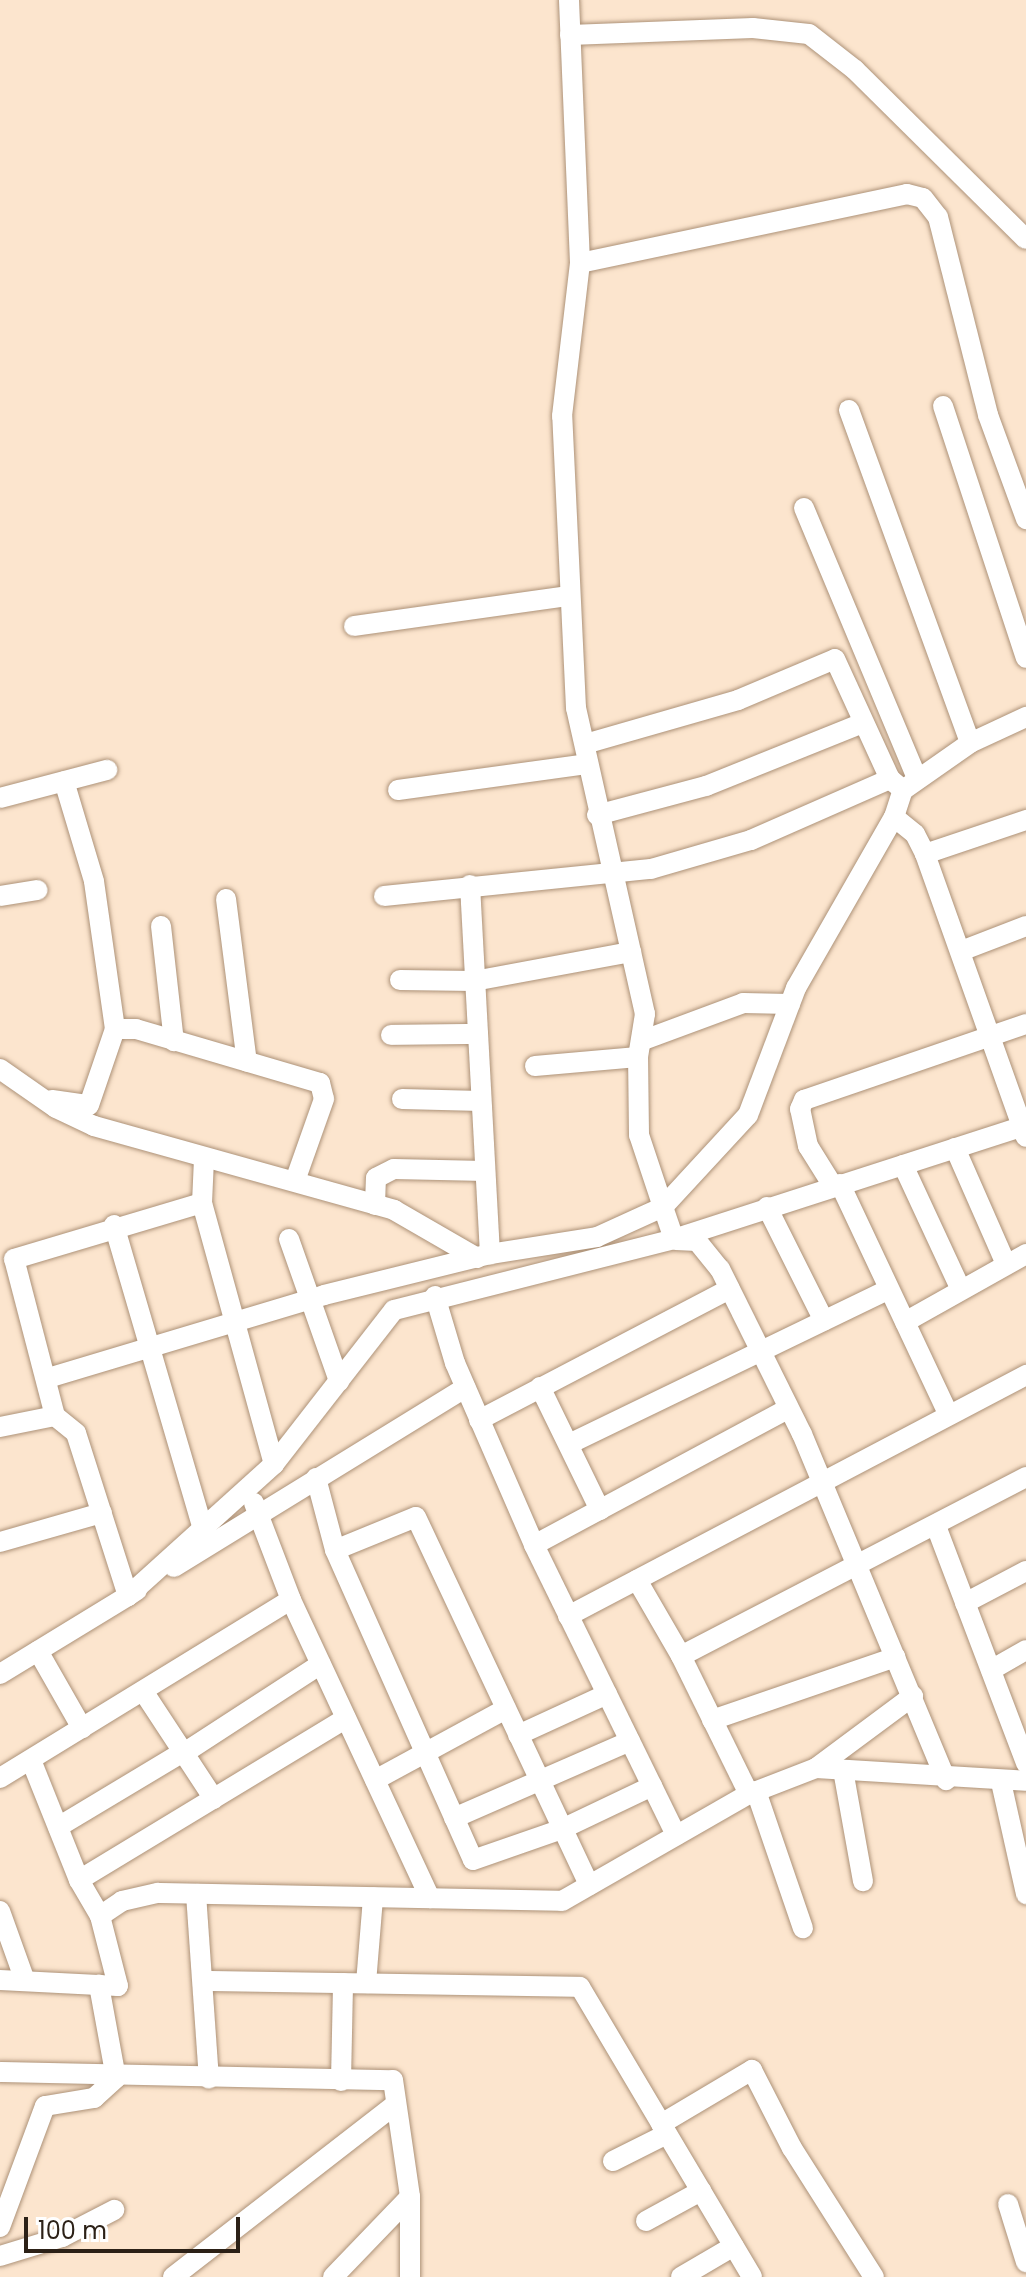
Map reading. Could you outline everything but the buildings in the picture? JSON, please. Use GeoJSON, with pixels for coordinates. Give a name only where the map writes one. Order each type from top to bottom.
{"type":"FeatureCollection","features":[{"type":"Feature","properties":{"kind":"street"},"geometry":{"type":"LineString","coordinates":[[569,0],[580,263],[562,416],[568,596],[576,708],[597,815],[645,1014],[639,1049],[639,1135],[674,1239]]}},
{"type":"Feature","properties":{"kind":"street"},"geometry":{"type":"LineString","coordinates":[[570,35],[753,28],[809,34],[855,70],[1026,239]]}},
{"type":"Feature","properties":{"kind":"street"},"geometry":{"type":"LineString","coordinates":[[580,263],[907,194],[923,198],[938,217],[988,415],[1026,519]]}},
{"type":"Feature","properties":{"kind":"street"},"geometry":{"type":"LineString","coordinates":[[943,406],[1026,658]]}},
{"type":"Feature","properties":{"kind":"street"},"geometry":{"type":"LineString","coordinates":[[849,410],[970,743]]}},
{"type":"Feature","properties":{"kind":"street"},"geometry":{"type":"LineString","coordinates":[[48,1378],[310,1299],[483,1256],[597,1237],[663,1207],[748,1115],[790,1004],[894,817],[903,782],[804,508]]}},
{"type":"Feature","properties":{"kind":"street"},"geometry":{"type":"LineString","coordinates":[[354,626],[568,596]]}},
{"type":"Feature","properties":{"kind":"street"},"geometry":{"type":"LineString","coordinates":[[398,790],[587,754],[738,700],[835,659],[863,723],[903,782]]}},
{"type":"Feature","properties":{"kind":"street"},"geometry":{"type":"LineString","coordinates":[[384,896],[470,885],[613,875],[721,851],[903,782],[970,743],[1026,717]]}},
{"type":"Feature","properties":{"kind":"street"},"geometry":{"type":"LineString","coordinates":[[597,815],[706,786],[863,723]]}},
{"type":"Feature","properties":{"kind":"street"},"geometry":{"type":"LineString","coordinates":[[0,798],[107,770]]}},
{"type":"Feature","properties":{"kind":"street"},"geometry":{"type":"LineString","coordinates":[[40,1098],[89,1105],[115,1029],[94,881],[64,781]]}},
{"type":"Feature","properties":{"kind":"street"},"geometry":{"type":"LineString","coordinates":[[128,1596],[274,1464],[394,1310],[435,1296],[674,1239],[955,1148],[1025,1130],[925,854],[915,834],[894,817]]}},
{"type":"Feature","properties":{"kind":"street"},"geometry":{"type":"LineString","coordinates":[[925,854],[1026,820]]}},
{"type":"Feature","properties":{"kind":"street"},"geometry":{"type":"LineString","coordinates":[[470,885],[485,1171],[483,1256]]}},
{"type":"Feature","properties":{"kind":"street"},"geometry":{"type":"LineString","coordinates":[[0,896],[38,890]]}},
{"type":"Feature","properties":{"kind":"street"},"geometry":{"type":"LineString","coordinates":[[226,899],[247,1062]]}},
{"type":"Feature","properties":{"kind":"street"},"geometry":{"type":"LineString","coordinates":[[161,926],[174,1041]]}},
{"type":"Feature","properties":{"kind":"street"},"geometry":{"type":"LineString","coordinates":[[961,951],[1026,926]]}},
{"type":"Feature","properties":{"kind":"street"},"geometry":{"type":"LineString","coordinates":[[400,980],[474,981],[631,952]]}},
{"type":"Feature","properties":{"kind":"street"},"geometry":{"type":"LineString","coordinates":[[535,1066],[639,1049],[743,1003],[790,1004]]}},
{"type":"Feature","properties":{"kind":"street"},"geometry":{"type":"LineString","coordinates":[[948,1414],[836,1185],[808,1146],[800,1109],[804,1100],[1026,1024]]}},
{"type":"Feature","properties":{"kind":"street"},"geometry":{"type":"LineString","coordinates":[[115,1029],[174,1041],[320,1083],[324,1099],[295,1181]]}},
{"type":"Feature","properties":{"kind":"street"},"geometry":{"type":"LineString","coordinates":[[391,1035],[477,1034]]}},
{"type":"Feature","properties":{"kind":"street"},"geometry":{"type":"LineString","coordinates":[[0,1069],[40,1098],[94,1126],[204,1159],[295,1181],[412,1217],[483,1256]]}},
{"type":"Feature","properties":{"kind":"street"},"geometry":{"type":"LineString","coordinates":[[402,1099],[481,1101]]}},
{"type":"Feature","properties":{"kind":"street"},"geometry":{"type":"LineString","coordinates":[[955,1148],[1006,1264]]}},
{"type":"Feature","properties":{"kind":"street"},"geometry":{"type":"LineString","coordinates":[[204,1159],[202,1203],[274,1464]]}},
{"type":"Feature","properties":{"kind":"street"},"geometry":{"type":"LineString","coordinates":[[903,1165],[960,1288]]}},
{"type":"Feature","properties":{"kind":"street"},"geometry":{"type":"LineString","coordinates":[[375,1205],[376,1178],[394,1169],[485,1171]]}},
{"type":"Feature","properties":{"kind":"street"},"geometry":{"type":"LineString","coordinates":[[128,1596],[76,1433],[55,1416],[48,1378],[14,1258],[114,1225],[202,1203]]}},
{"type":"Feature","properties":{"kind":"street"},"geometry":{"type":"LineString","coordinates":[[767,1207],[824,1321]]}},
{"type":"Feature","properties":{"kind":"street"},"geometry":{"type":"LineString","coordinates":[[114,1225],[146,1349],[203,1529]]}},
{"type":"Feature","properties":{"kind":"street"},"geometry":{"type":"LineString","coordinates":[[289,1239],[339,1381]]}},
{"type":"Feature","properties":{"kind":"street"},"geometry":{"type":"LineString","coordinates":[[674,1239],[697,1241],[730,1289],[789,1408],[946,1780]]}},
{"type":"Feature","properties":{"kind":"street"},"geometry":{"type":"LineString","coordinates":[[905,1322],[960,1288],[1026,1254]]}},
{"type":"Feature","properties":{"kind":"street"},"geometry":{"type":"LineString","coordinates":[[479,1420],[730,1289]]}},
{"type":"Feature","properties":{"kind":"street"},"geometry":{"type":"LineString","coordinates":[[569,1444],[759,1349],[886,1291]]}},
{"type":"Feature","properties":{"kind":"street"},"geometry":{"type":"LineString","coordinates":[[435,1296],[465,1388],[534,1545],[676,1835]]}},
{"type":"Feature","properties":{"kind":"street"},"geometry":{"type":"LineString","coordinates":[[568,1616],[1026,1375]]}},
{"type":"Feature","properties":{"kind":"street"},"geometry":{"type":"LineString","coordinates":[[540,1387],[600,1510]]}},
{"type":"Feature","properties":{"kind":"street"},"geometry":{"type":"LineString","coordinates":[[0,1674],[465,1388]]}},
{"type":"Feature","properties":{"kind":"street"},"geometry":{"type":"LineString","coordinates":[[534,1545],[789,1408]]}},
{"type":"Feature","properties":{"kind":"street"},"geometry":{"type":"LineString","coordinates":[[0,1427],[55,1416]]}},
{"type":"Feature","properties":{"kind":"street"},"geometry":{"type":"LineString","coordinates":[[681,1656],[858,1569],[1026,1477]]}},
{"type":"Feature","properties":{"kind":"street"},"geometry":{"type":"LineString","coordinates":[[316,1478],[335,1550],[473,1860],[562,1829],[652,1786]]}},
{"type":"Feature","properties":{"kind":"street"},"geometry":{"type":"LineString","coordinates":[[248,1488],[291,1600],[430,1898]]}},
{"type":"Feature","properties":{"kind":"street"},"geometry":{"type":"LineString","coordinates":[[0,1542],[102,1513]]}},
{"type":"Feature","properties":{"kind":"street"},"geometry":{"type":"LineString","coordinates":[[335,1550],[416,1517],[589,1885]]}},
{"type":"Feature","properties":{"kind":"street"},"geometry":{"type":"LineString","coordinates":[[936,1526],[991,1670],[1020,1728],[1026,1763]]}},
{"type":"Feature","properties":{"kind":"street"},"geometry":{"type":"LineString","coordinates":[[965,1603],[1026,1571]]}},
{"type":"Feature","properties":{"kind":"street"},"geometry":{"type":"LineString","coordinates":[[637,1580],[681,1656],[752,1793],[803,1928]]}},
{"type":"Feature","properties":{"kind":"street"},"geometry":{"type":"LineString","coordinates":[[0,1778],[291,1600]]}},
{"type":"Feature","properties":{"kind":"street"},"geometry":{"type":"LineString","coordinates":[[991,1670],[1026,1650]]}},
{"type":"Feature","properties":{"kind":"street"},"geometry":{"type":"LineString","coordinates":[[38,1651],[82,1728]]}},
{"type":"Feature","properties":{"kind":"street"},"geometry":{"type":"LineString","coordinates":[[712,1720],[896,1657]]}},
{"type":"Feature","properties":{"kind":"street"},"geometry":{"type":"LineString","coordinates":[[58,1827],[321,1664]]}},
{"type":"Feature","properties":{"kind":"street"},"geometry":{"type":"LineString","coordinates":[[143,1691],[214,1799]]}},
{"type":"Feature","properties":{"kind":"street"},"geometry":{"type":"LineString","coordinates":[[518,1735],[607,1694]]}},
{"type":"Feature","properties":{"kind":"street"},"geometry":{"type":"LineString","coordinates":[[100,1916],[122,1901],[196,1894],[562,1901],[752,1793],[816,1768],[913,1696]]}},
{"type":"Feature","properties":{"kind":"street"},"geometry":{"type":"LineString","coordinates":[[375,1780],[506,1709]]}},
{"type":"Feature","properties":{"kind":"street"},"geometry":{"type":"LineString","coordinates":[[79,1880],[346,1718]]}},
{"type":"Feature","properties":{"kind":"street"},"geometry":{"type":"LineString","coordinates":[[454,1818],[540,1783],[630,1741]]}},
{"type":"Feature","properties":{"kind":"street"},"geometry":{"type":"LineString","coordinates":[[0,1980],[118,1986],[100,1916],[79,1880],[31,1760]]}},
{"type":"Feature","properties":{"kind":"street"},"geometry":{"type":"LineString","coordinates":[[816,1768],[946,1780],[1026,1781]]}},
{"type":"Feature","properties":{"kind":"street"},"geometry":{"type":"LineString","coordinates":[[843,1770],[863,1881]]}},
{"type":"Feature","properties":{"kind":"street"},"geometry":{"type":"LineString","coordinates":[[1001,1782],[1026,1894]]}},
{"type":"Feature","properties":{"kind":"street"},"geometry":{"type":"LineString","coordinates":[[196,1894],[205,1981],[209,2079]]}},
{"type":"Feature","properties":{"kind":"street"},"geometry":{"type":"LineString","coordinates":[[366,1983],[373,1897]]}},
{"type":"Feature","properties":{"kind":"street"},"geometry":{"type":"LineString","coordinates":[[0,1911],[25,1981]]}},
{"type":"Feature","properties":{"kind":"street"},"geometry":{"type":"LineString","coordinates":[[205,1981],[580,1987],[752,2277]]}},
{"type":"Feature","properties":{"kind":"street"},"geometry":{"type":"LineString","coordinates":[[341,2081],[343,1983]]}},
{"type":"Feature","properties":{"kind":"street"},"geometry":{"type":"LineString","coordinates":[[99,1985],[116,2078]]}},
{"type":"Feature","properties":{"kind":"street"},"geometry":{"type":"LineString","coordinates":[[613,2161],[752,2070],[792,2148],[874,2277]]}},
{"type":"Feature","properties":{"kind":"street"},"geometry":{"type":"LineString","coordinates":[[0,2072],[116,2078],[393,2080],[410,2197],[410,2277]]}},
{"type":"Feature","properties":{"kind":"street"},"geometry":{"type":"LineString","coordinates":[[0,2227],[8,2179],[45,2106],[94,2098],[116,2078]]}},
{"type":"Feature","properties":{"kind":"street"},"geometry":{"type":"LineString","coordinates":[[173,2277],[396,2104]]}},
{"type":"Feature","properties":{"kind":"street"},"geometry":{"type":"LineString","coordinates":[[646,2221],[701,2191]]}},
{"type":"Feature","properties":{"kind":"street"},"geometry":{"type":"LineString","coordinates":[[333,2277],[410,2197]]}},
{"type":"Feature","properties":{"kind":"street"},"geometry":{"type":"LineString","coordinates":[[1008,2204],[1026,2262]]}},
{"type":"Feature","properties":{"kind":"street"},"geometry":{"type":"LineString","coordinates":[[0,2256],[62,2237],[114,2210]]}},
{"type":"Feature","properties":{"kind":"street"},"geometry":{"type":"LineString","coordinates":[[681,2277],[734,2246]]}}]}
